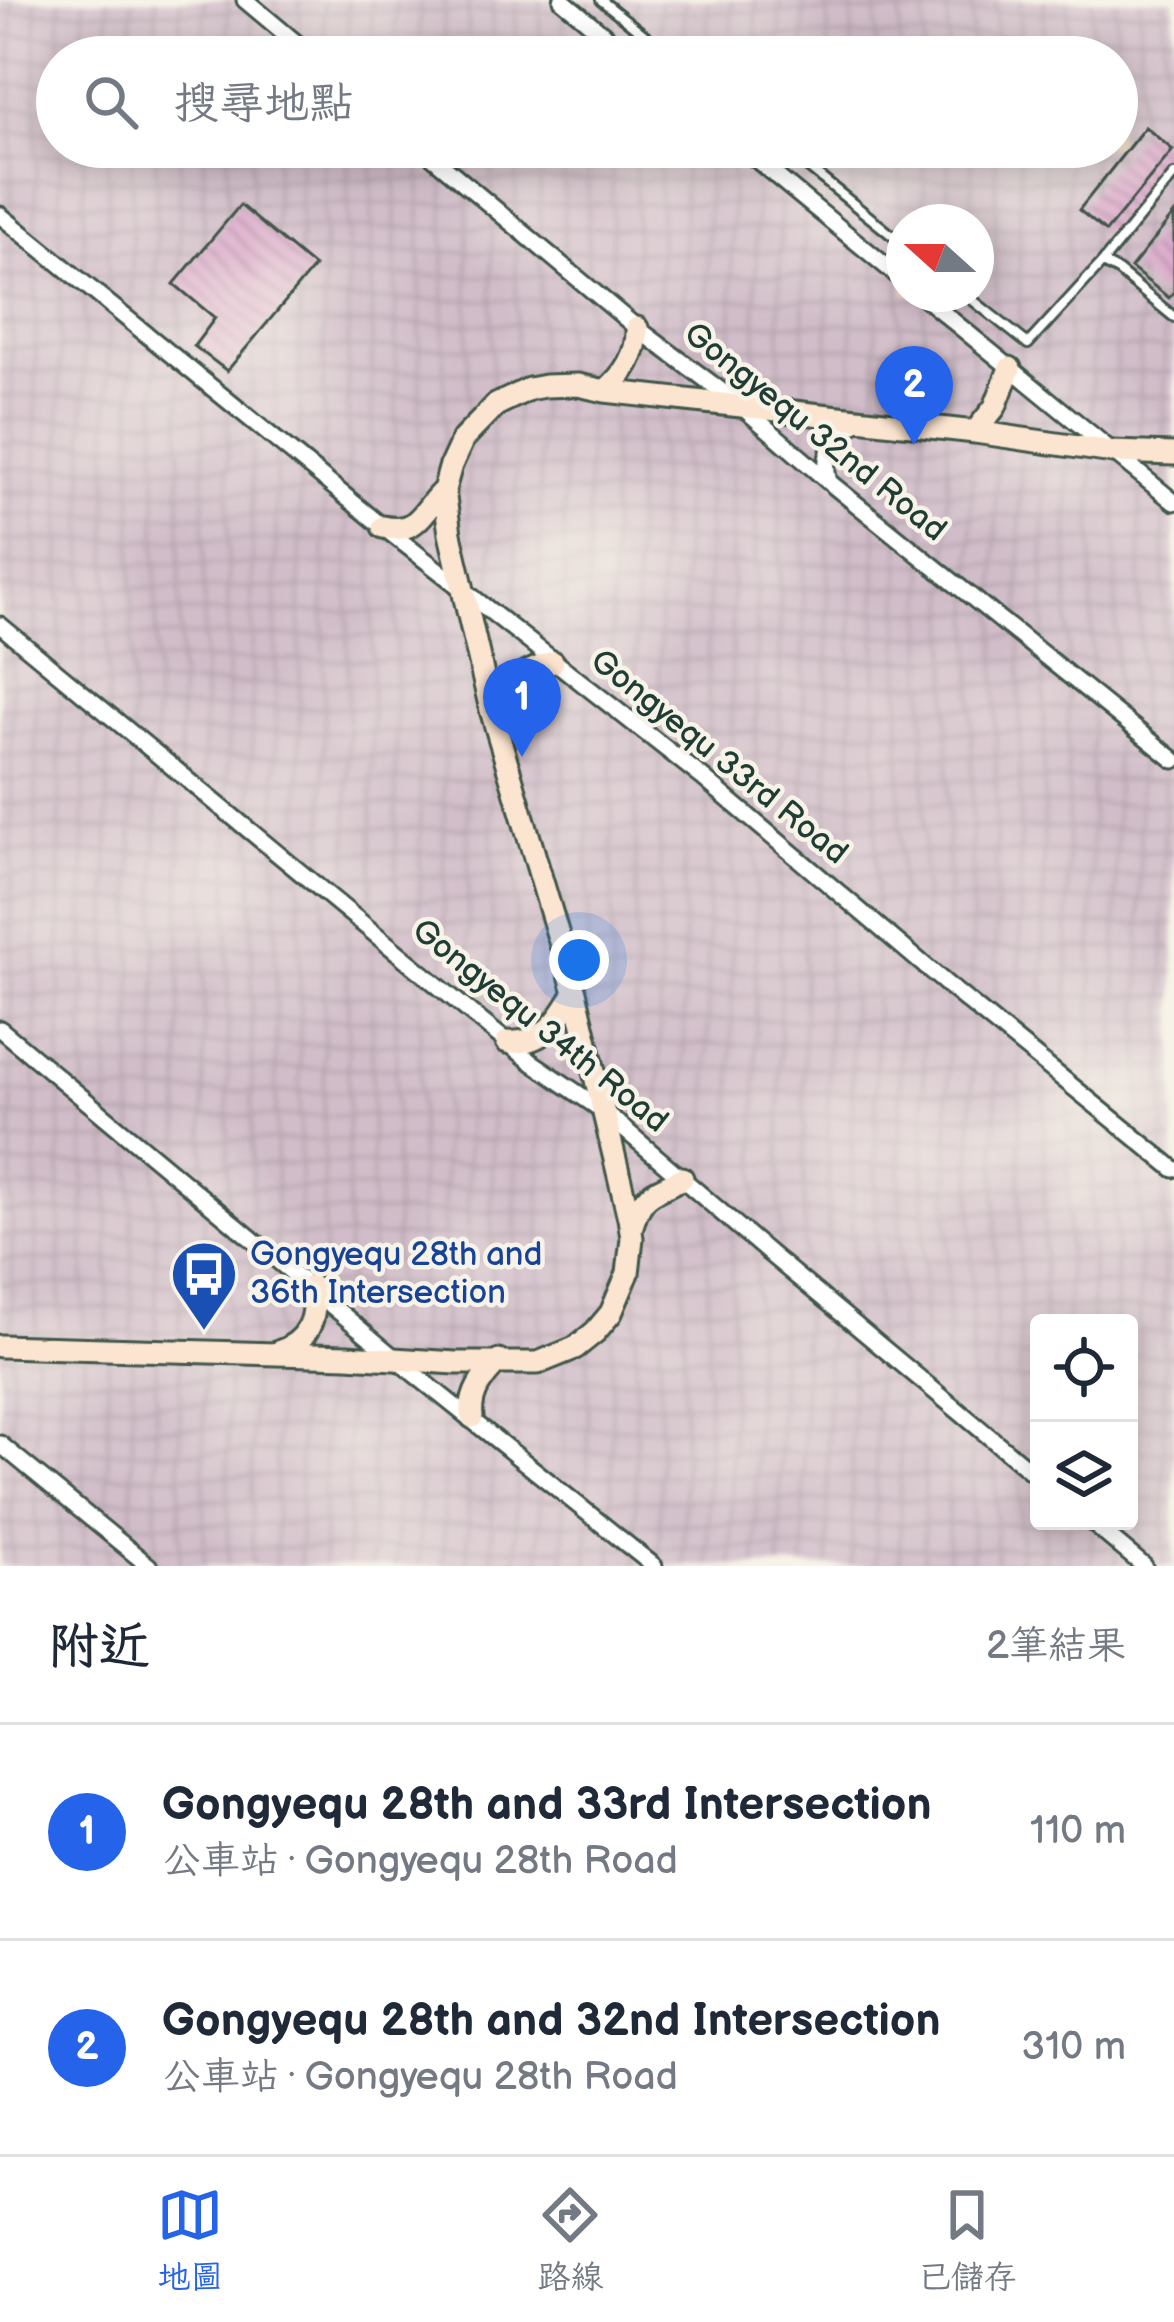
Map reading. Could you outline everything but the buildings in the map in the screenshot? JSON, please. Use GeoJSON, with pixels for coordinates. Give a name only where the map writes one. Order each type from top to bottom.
{"type":"FeatureCollection","features":[{"type":"Feature","properties":{"kind":"street"},"geometry":{"type":"LineString","coordinates":[[245,0],[288,36]]}},
{"type":"Feature","properties":{"kind":"street"},"geometry":{"type":"LineString","coordinates":[[562,0],[606,36]]}},
{"type":"Feature","properties":{"kind":"street","name":"Gongyequ 32nd Road"},"geometry":{"type":"LineString","coordinates":[[446,168],[637,328],[740,405],[1174,760]]}},
{"type":"Feature","properties":{"kind":"street"},"geometry":{"type":"LineString","coordinates":[[767,168],[886,266]]}},
{"type":"Feature","properties":{"kind":"street","name":"Gongyequ 33rd Road"},"geometry":{"type":"LineString","coordinates":[[0,214],[383,527],[702,777],[1174,1169]]}},
{"type":"Feature","properties":{"kind":"street"},"geometry":{"type":"LineString","coordinates":[[942,312],[1174,502]]}},
{"type":"Feature","properties":{"kind":"street"},"geometry":{"type":"LineString","coordinates":[[605,391],[632,356],[637,328]]}},
{"type":"Feature","properties":{"kind":"street"},"geometry":{"type":"LineString","coordinates":[[975,432],[995,407],[1010,368]]}},
{"type":"Feature","properties":{"kind":"street"},"geometry":{"type":"LineString","coordinates":[[0,1346],[538,1363],[574,1348],[595,1332],[625,1287],[631,1229],[574,992],[491,710],[450,534],[444,490],[451,465],[463,439],[496,405],[529,389],[578,386],[1113,452],[1174,454]]}},
{"type":"Feature","properties":{"kind":"street"},"geometry":{"type":"LineString","coordinates":[[829,482],[826,462],[831,444],[843,430],[862,421]]}},
{"type":"Feature","properties":{"kind":"street"},"geometry":{"type":"LineString","coordinates":[[383,527],[394,530],[414,523],[444,490]]}},
{"type":"Feature","properties":{"kind":"street","name":"Gongyequ 34th Road"},"geometry":{"type":"LineString","coordinates":[[0,625],[507,1042],[602,1110],[1030,1470]]}},
{"type":"Feature","properties":{"kind":"street"},"geometry":{"type":"LineString","coordinates":[[491,710],[501,689],[512,680],[553,662]]}},
{"type":"Feature","properties":{"kind":"street"},"geometry":{"type":"LineString","coordinates":[[507,1042],[529,1041],[550,1030],[574,992]]}},
{"type":"Feature","properties":{"kind":"street"},"geometry":{"type":"LineString","coordinates":[[0,1029],[397,1360],[654,1566]]}},
{"type":"Feature","properties":{"kind":"street"},"geometry":{"type":"LineString","coordinates":[[631,1229],[642,1200],[682,1178]]}},
{"type":"Feature","properties":{"kind":"street"},"geometry":{"type":"LineString","coordinates":[[271,1353],[295,1344],[307,1331],[315,1305],[311,1286]]}},
{"type":"Feature","properties":{"kind":"street"},"geometry":{"type":"LineString","coordinates":[[472,1417],[474,1394],[500,1361]]}},
{"type":"Feature","properties":{"kind":"street"},"geometry":{"type":"LineString","coordinates":[[0,1444],[149,1566]]}},
{"type":"Feature","properties":{"kind":"street"},"geometry":{"type":"LineString","coordinates":[[1101,1530],[1144,1566]]}},
{"type":"Feature","properties":{"kind":"lane"},"geometry":{"type":"LineString","coordinates":[[602,0],[646,36]]}},
{"type":"Feature","properties":{"kind":"lane"},"geometry":{"type":"LineString","coordinates":[[809,168],[886,230]]}},
{"type":"Feature","properties":{"kind":"lane"},"geometry":{"type":"LineString","coordinates":[[988,312],[1028,344],[1174,175]]}},
{"type":"Feature","properties":{"kind":"lane"},"geometry":{"type":"LineString","coordinates":[[1102,263],[1174,316]]}},
{"type":"Feature","properties":{"kind":"shaded area"},"geometry":{"type":"Polygon","coordinates":[[[0,0],[1174,0],[1174,1566],[0,1566],[0,0]]]}},
{"type":"Feature","properties":{"kind":"place","name":"Gongyequ 28th and 32nd Intersection"},"geometry":{"type":"Point","coordinates":[914,445]}},
{"type":"Feature","properties":{"kind":"place","name":"Gongyequ 28th and 33rd Intersection"},"geometry":{"type":"Point","coordinates":[522,757]}},
{"type":"Feature","properties":{"kind":"place","name":"Gongyequ 28th and 36th Intersection"},"geometry":{"type":"Point","coordinates":[204,1333]}}]}
